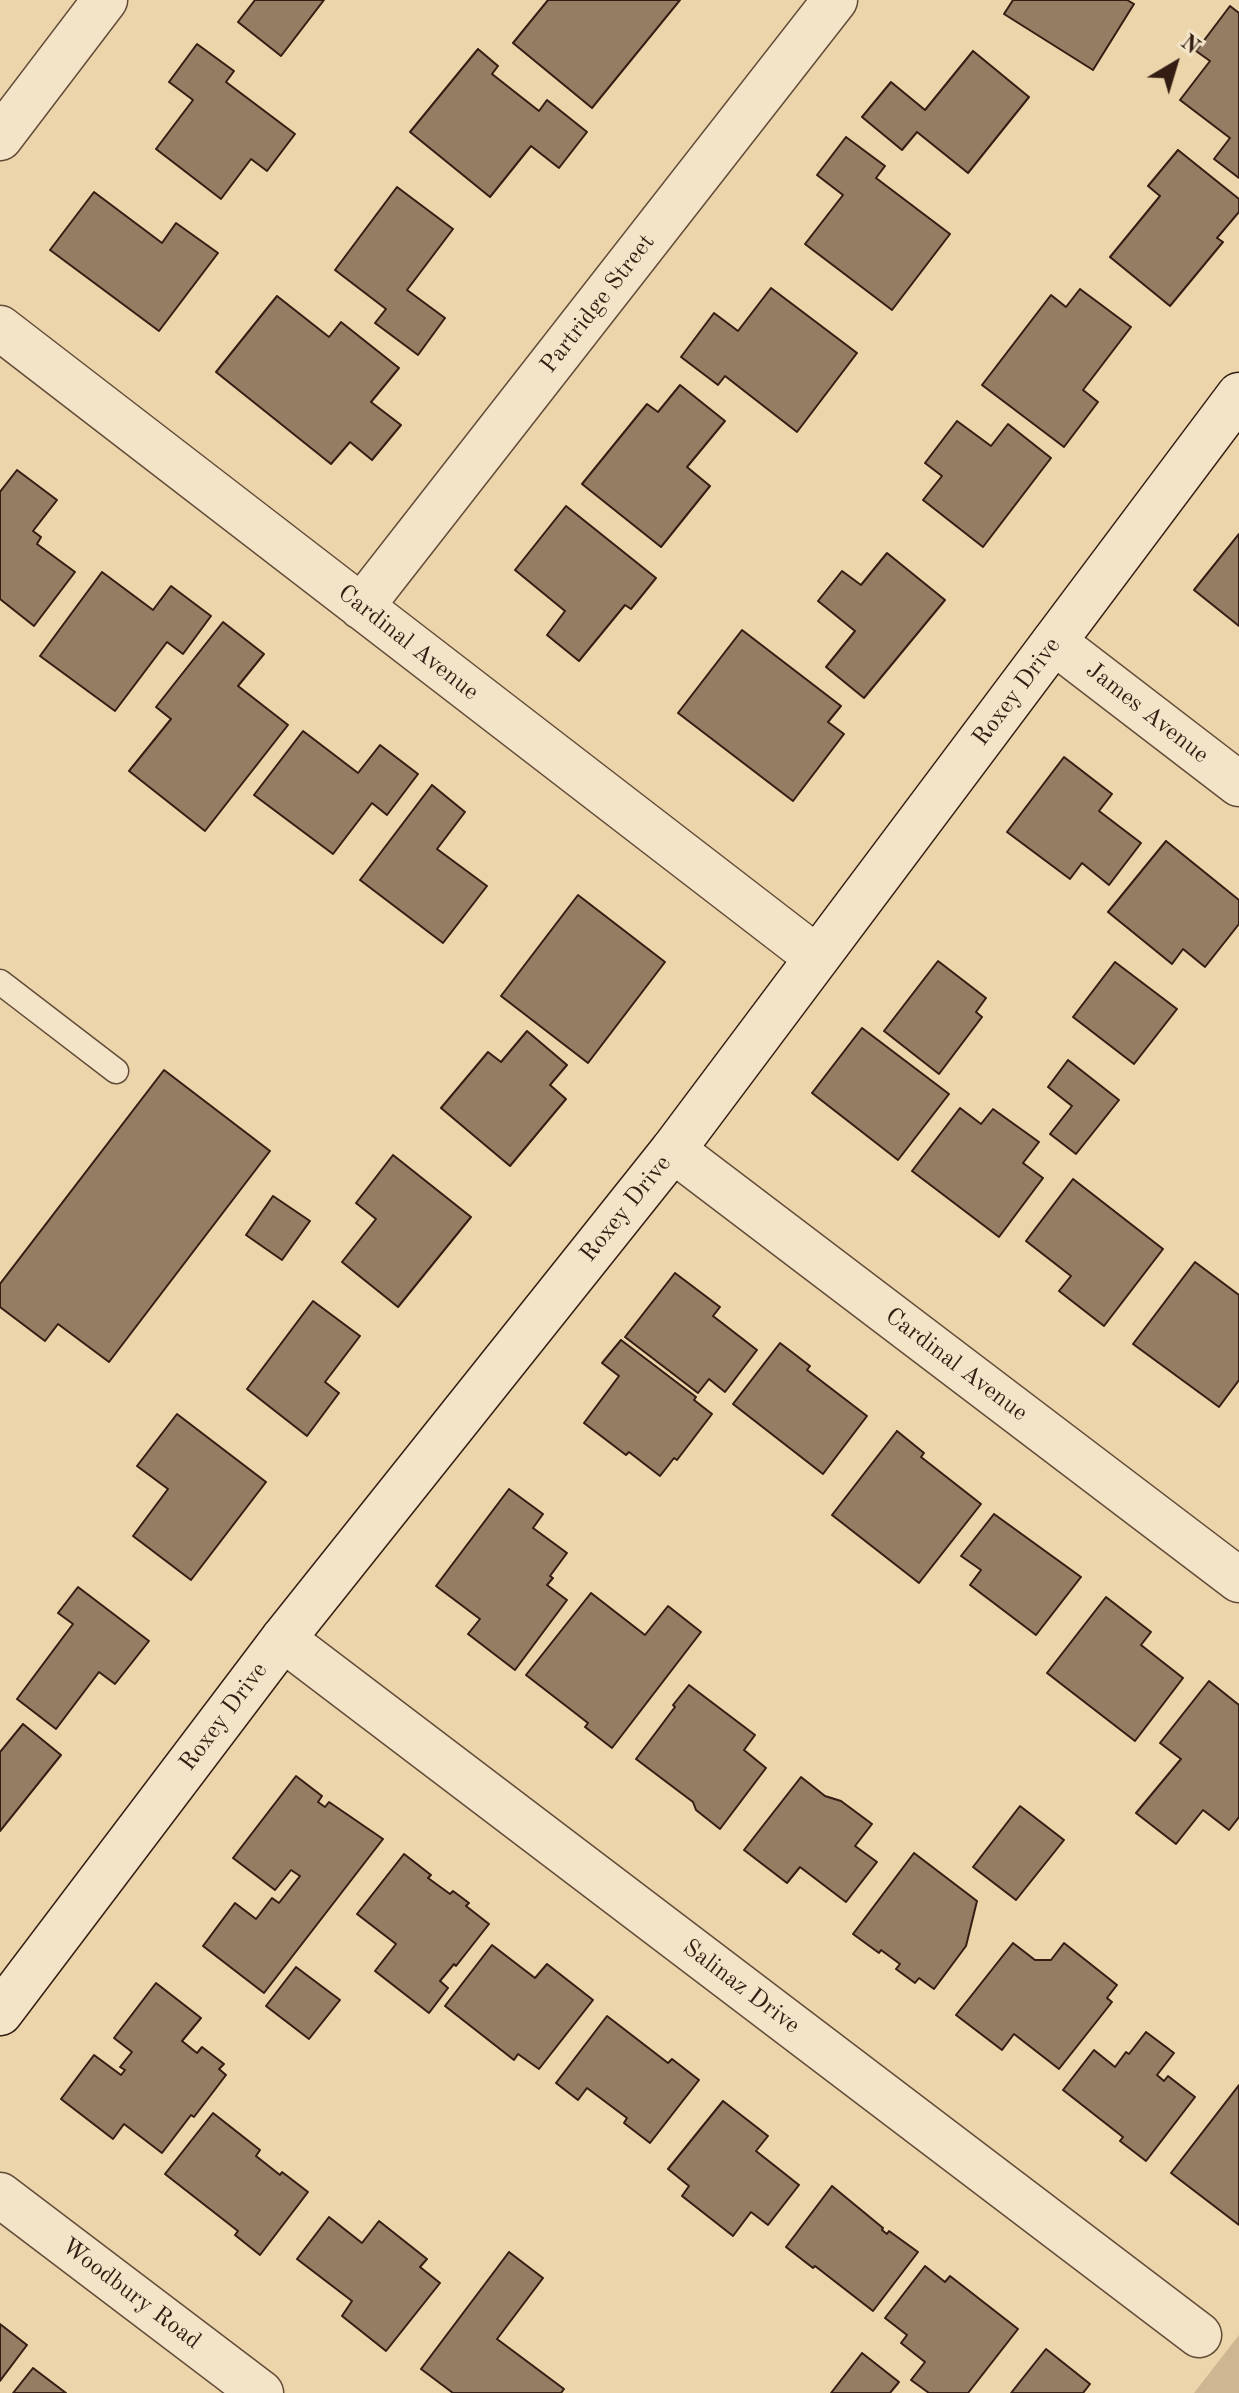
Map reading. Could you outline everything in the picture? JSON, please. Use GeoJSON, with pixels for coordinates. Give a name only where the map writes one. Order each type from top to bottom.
{"type":"FeatureCollection","features":[{"type":"Feature","properties":{"kind":"street"},"geometry":{"type":"LineString","coordinates":[[0,138],[105,0]]}},
{"type":"Feature","properties":{"kind":"street","name":"Partridge Street"},"geometry":{"type":"LineString","coordinates":[[361,607],[835,0]]}},
{"type":"Feature","properties":{"kind":"street","name":"Cardinal Avenue"},"geometry":{"type":"LineString","coordinates":[[0,328],[816,957]]}},
{"type":"Feature","properties":{"kind":"street","name":"Roxey Drive"},"geometry":{"type":"LineString","coordinates":[[0,2013],[283,1639],[673,1150],[1239,395]]}},
{"type":"Feature","properties":{"kind":"street","name":"James Avenue"},"geometry":{"type":"LineString","coordinates":[[1054,642],[1239,784]]}},
{"type":"Feature","properties":{"kind":"street","name":"Cardinal Avenue"},"geometry":{"type":"LineString","coordinates":[[673,1150],[1239,1580]]}},
{"type":"Feature","properties":{"kind":"street","name":"Salinaz Drive"},"geometry":{"type":"LineString","coordinates":[[283,1639],[1199,2335]]}},
{"type":"Feature","properties":{"kind":"street","name":"Woodbury Road"},"geometry":{"type":"LineString","coordinates":[[0,2195],[261,2393]]}},
{"type":"Feature","properties":{"kind":"lane"},"geometry":{"type":"LineString","coordinates":[[0,982],[116,1071]]}},
{"type":"Feature","properties":{"kind":"shaded area"},"geometry":{"type":"Polygon","coordinates":[[[1239,2335],[1239,2393],[1194,2393],[1239,2335]]]}},
{"type":"Feature","properties":{"kind":"building"},"geometry":{"type":"Polygon","coordinates":[[[255,0],[324,0],[281,56],[238,22],[255,0]]]}},
{"type":"Feature","properties":{"kind":"building"},"geometry":{"type":"Polygon","coordinates":[[[548,0],[680,0],[592,108],[513,43],[548,0]]]}},
{"type":"Feature","properties":{"kind":"building"},"geometry":{"type":"Polygon","coordinates":[[[1013,0],[1127,0],[1134,4],[1093,70],[1004,14],[1013,0]]]}},
{"type":"Feature","properties":{"kind":"building"},"geometry":{"type":"Polygon","coordinates":[[[1230,6],[1239,13],[1239,178],[1214,159],[1230,138],[1180,100],[1210,61],[1196,51],[1230,6]]]}},
{"type":"Feature","properties":{"kind":"building"},"geometry":{"type":"Polygon","coordinates":[[[197,44],[234,71],[226,82],[295,134],[267,171],[251,159],[221,199],[156,149],[193,100],[169,82],[197,44]]]}},
{"type":"Feature","properties":{"kind":"building"},"geometry":{"type":"Polygon","coordinates":[[[478,49],[498,66],[492,74],[539,111],[547,100],[587,132],[559,168],[531,146],[490,197],[410,132],[478,49]]]}},
{"type":"Feature","properties":{"kind":"building"},"geometry":{"type":"Polygon","coordinates":[[[973,51],[1029,97],[968,173],[917,132],[902,150],[862,117],[891,82],[925,110],[973,51]]]}},
{"type":"Feature","properties":{"kind":"building"},"geometry":{"type":"Polygon","coordinates":[[[846,137],[885,166],[876,178],[950,234],[892,310],[805,244],[843,195],[817,175],[846,137]]]}},
{"type":"Feature","properties":{"kind":"building"},"geometry":{"type":"Polygon","coordinates":[[[1178,150],[1239,199],[1239,212],[1217,238],[1223,242],[1170,306],[1110,257],[1160,196],[1148,186],[1178,150]]]}},
{"type":"Feature","properties":{"kind":"building"},"geometry":{"type":"Polygon","coordinates":[[[397,187],[453,229],[407,290],[445,318],[418,355],[375,323],[386,309],[335,270],[397,187]]]}},
{"type":"Feature","properties":{"kind":"building"},"geometry":{"type":"Polygon","coordinates":[[[94,192],[162,243],[176,223],[218,253],[159,331],[50,250],[94,192]]]}},
{"type":"Feature","properties":{"kind":"building"},"geometry":{"type":"Polygon","coordinates":[[[771,288],[857,353],[797,432],[725,376],[718,385],[681,357],[714,313],[738,331],[771,288]]]}},
{"type":"Feature","properties":{"kind":"building"},"geometry":{"type":"Polygon","coordinates":[[[1080,289],[1131,327],[1083,390],[1098,402],[1064,447],[982,385],[1051,295],[1066,307],[1080,289]]]}},
{"type":"Feature","properties":{"kind":"building"},"geometry":{"type":"Polygon","coordinates":[[[277,296],[329,337],[341,322],[399,368],[371,402],[401,425],[372,460],[350,442],[331,464],[216,372],[277,296]]]}},
{"type":"Feature","properties":{"kind":"building"},"geometry":{"type":"Polygon","coordinates":[[[680,385],[725,421],[687,467],[710,486],[661,547],[582,484],[647,404],[658,412],[680,385]]]}},
{"type":"Feature","properties":{"kind":"building"},"geometry":{"type":"Polygon","coordinates":[[[957,421],[991,446],[1008,424],[1051,458],[983,547],[923,500],[942,476],[925,463],[957,421]]]}},
{"type":"Feature","properties":{"kind":"building"},"geometry":{"type":"Polygon","coordinates":[[[17,470],[57,500],[33,531],[41,537],[37,544],[75,572],[34,626],[0,599],[0,492],[17,470]]]}},
{"type":"Feature","properties":{"kind":"building"},"geometry":{"type":"Polygon","coordinates":[[[566,506],[656,578],[631,609],[625,605],[579,661],[547,635],[565,611],[515,570],[566,506]]]}},
{"type":"Feature","properties":{"kind":"building"},"geometry":{"type":"Polygon","coordinates":[[[1239,534],[1239,626],[1194,590],[1239,534]]]}},
{"type":"Feature","properties":{"kind":"building"},"geometry":{"type":"Polygon","coordinates":[[[887,553],[945,600],[864,698],[826,667],[855,631],[818,601],[842,571],[861,585],[887,553]]]}},
{"type":"Feature","properties":{"kind":"building"},"geometry":{"type":"Polygon","coordinates":[[[102,572],[153,610],[171,586],[211,616],[183,654],[167,642],[115,711],[40,656],[102,572]]]}},
{"type":"Feature","properties":{"kind":"building"},"geometry":{"type":"Polygon","coordinates":[[[223,622],[264,654],[238,686],[288,725],[205,831],[129,771],[171,719],[156,707],[223,622]]]}},
{"type":"Feature","properties":{"kind":"building"},"geometry":{"type":"Polygon","coordinates":[[[742,630],[841,706],[828,722],[844,734],[793,801],[678,713],[742,630]]]}},
{"type":"Feature","properties":{"kind":"building"},"geometry":{"type":"Polygon","coordinates":[[[303,731],[358,773],[380,745],[418,774],[387,815],[372,803],[333,854],[254,795],[303,731]]]}},
{"type":"Feature","properties":{"kind":"building"},"geometry":{"type":"Polygon","coordinates":[[[1064,757],[1112,794],[1099,811],[1141,843],[1109,885],[1082,863],[1070,879],[1007,832],[1064,757]]]}},
{"type":"Feature","properties":{"kind":"building"},"geometry":{"type":"Polygon","coordinates":[[[432,785],[465,812],[437,849],[487,886],[443,943],[360,880],[432,785]]]}},
{"type":"Feature","properties":{"kind":"building"},"geometry":{"type":"Polygon","coordinates":[[[1166,841],[1239,900],[1239,924],[1205,967],[1183,949],[1172,964],[1108,912],[1166,841]]]}},
{"type":"Feature","properties":{"kind":"building"},"geometry":{"type":"Polygon","coordinates":[[[578,895],[665,962],[588,1063],[501,996],[578,895]]]}},
{"type":"Feature","properties":{"kind":"building"},"geometry":{"type":"Polygon","coordinates":[[[938,961],[986,998],[976,1012],[982,1017],[939,1074],[884,1031],[938,961]]]}},
{"type":"Feature","properties":{"kind":"building"},"geometry":{"type":"Polygon","coordinates":[[[1115,962],[1177,1009],[1134,1064],[1073,1017],[1115,962]]]}},
{"type":"Feature","properties":{"kind":"building"},"geometry":{"type":"Polygon","coordinates":[[[862,1028],[949,1094],[898,1160],[812,1093],[862,1028]]]}},
{"type":"Feature","properties":{"kind":"building"},"geometry":{"type":"Polygon","coordinates":[[[527,1031],[567,1065],[550,1085],[566,1099],[510,1166],[441,1108],[488,1052],[501,1062],[527,1031]]]}},
{"type":"Feature","properties":{"kind":"building"},"geometry":{"type":"Polygon","coordinates":[[[1068,1060],[1119,1100],[1076,1154],[1050,1134],[1072,1106],[1048,1087],[1068,1060]]]}},
{"type":"Feature","properties":{"kind":"building"},"geometry":{"type":"Polygon","coordinates":[[[164,1070],[270,1151],[109,1362],[58,1324],[45,1341],[0,1307],[0,1284],[164,1070]]]}},
{"type":"Feature","properties":{"kind":"building"},"geometry":{"type":"Polygon","coordinates":[[[960,1108],[981,1124],[993,1109],[1039,1142],[1023,1163],[1043,1178],[999,1237],[912,1171],[960,1108]]]}},
{"type":"Feature","properties":{"kind":"building"},"geometry":{"type":"Polygon","coordinates":[[[393,1155],[471,1217],[398,1307],[342,1262],[376,1219],[356,1203],[393,1155]]]}},
{"type":"Feature","properties":{"kind":"building"},"geometry":{"type":"Polygon","coordinates":[[[1073,1179],[1163,1249],[1104,1326],[1059,1291],[1071,1276],[1026,1241],[1073,1179]]]}},
{"type":"Feature","properties":{"kind":"building"},"geometry":{"type":"Polygon","coordinates":[[[273,1196],[310,1221],[282,1260],[246,1235],[273,1196]]]}},
{"type":"Feature","properties":{"kind":"building"},"geometry":{"type":"Polygon","coordinates":[[[1195,1262],[1239,1295],[1239,1380],[1219,1407],[1133,1344],[1195,1262]]]}},
{"type":"Feature","properties":{"kind":"building"},"geometry":{"type":"Polygon","coordinates":[[[675,1273],[720,1307],[713,1316],[757,1350],[725,1392],[709,1379],[698,1393],[625,1337],[675,1273]]]}},
{"type":"Feature","properties":{"kind":"building"},"geometry":{"type":"Polygon","coordinates":[[[313,1301],[360,1336],[325,1382],[339,1393],[307,1436],[247,1389],[313,1301]]]}},
{"type":"Feature","properties":{"kind":"building"},"geometry":{"type":"Polygon","coordinates":[[[621,1340],[696,1397],[694,1400],[712,1414],[677,1460],[674,1458],[660,1476],[584,1423],[619,1376],[602,1363],[621,1340]]]}},
{"type":"Feature","properties":{"kind":"building"},"geometry":{"type":"Polygon","coordinates":[[[780,1343],[810,1366],[807,1370],[867,1416],[823,1474],[733,1404],[780,1343]]]}},
{"type":"Feature","properties":{"kind":"building"},"geometry":{"type":"Polygon","coordinates":[[[177,1414],[266,1482],[191,1580],[133,1536],[168,1489],[137,1466],[177,1414]]]}},
{"type":"Feature","properties":{"kind":"building"},"geometry":{"type":"Polygon","coordinates":[[[897,1431],[924,1453],[921,1457],[981,1504],[919,1583],[832,1515],[897,1431]]]}},
{"type":"Feature","properties":{"kind":"building"},"geometry":{"type":"Polygon","coordinates":[[[509,1489],[543,1514],[533,1528],[567,1553],[547,1585],[567,1600],[515,1670],[468,1634],[480,1619],[436,1586],[509,1489]]]}},
{"type":"Feature","properties":{"kind":"building"},"geometry":{"type":"Polygon","coordinates":[[[994,1514],[1081,1577],[1036,1635],[970,1585],[981,1570],[961,1556],[994,1514]]]}},
{"type":"Feature","properties":{"kind":"building"},"geometry":{"type":"Polygon","coordinates":[[[78,1587],[149,1641],[115,1684],[99,1672],[56,1729],[17,1699],[73,1624],[58,1613],[78,1587]]]}},
{"type":"Feature","properties":{"kind":"building"},"geometry":{"type":"Polygon","coordinates":[[[591,1593],[645,1635],[668,1606],[701,1632],[612,1748],[585,1727],[588,1723],[526,1675],[591,1593]]]}},
{"type":"Feature","properties":{"kind":"building"},"geometry":{"type":"Polygon","coordinates":[[[1106,1597],[1151,1632],[1141,1645],[1183,1678],[1135,1741],[1047,1673],[1106,1597]]]}},
{"type":"Feature","properties":{"kind":"building"},"geometry":{"type":"Polygon","coordinates":[[[1209,1681],[1239,1705],[1239,1817],[1229,1830],[1203,1810],[1176,1844],[1136,1813],[1181,1759],[1160,1743],[1209,1681]]]}},
{"type":"Feature","properties":{"kind":"building"},"geometry":{"type":"Polygon","coordinates":[[[689,1685],[755,1735],[744,1750],[766,1768],[720,1829],[696,1810],[693,1802],[636,1759],[689,1685]]]}},
{"type":"Feature","properties":{"kind":"building"},"geometry":{"type":"Polygon","coordinates":[[[23,1724],[61,1755],[0,1831],[0,1752],[23,1724]]]}},
{"type":"Feature","properties":{"kind":"building"},"geometry":{"type":"Polygon","coordinates":[[[296,1776],[322,1796],[318,1802],[325,1807],[329,1802],[383,1839],[264,1993],[203,1946],[235,1903],[256,1919],[272,1898],[279,1903],[300,1876],[291,1870],[275,1890],[233,1858],[296,1776]]]}},
{"type":"Feature","properties":{"kind":"building"},"geometry":{"type":"Polygon","coordinates":[[[801,1777],[825,1796],[841,1801],[872,1824],[855,1846],[877,1862],[846,1902],[800,1867],[787,1883],[744,1850],[801,1777]]]}},
{"type":"Feature","properties":{"kind":"building"},"geometry":{"type":"Polygon","coordinates":[[[1020,1806],[1064,1840],[1016,1900],[973,1867],[1020,1806]]]}},
{"type":"Feature","properties":{"kind":"building"},"geometry":{"type":"Polygon","coordinates":[[[914,1853],[977,1901],[966,1946],[934,1989],[919,1978],[915,1983],[896,1969],[900,1964],[853,1934],[914,1853]]]}},
{"type":"Feature","properties":{"kind":"building"},"geometry":{"type":"Polygon","coordinates":[[[404,1854],[431,1875],[428,1878],[469,1903],[466,1906],[489,1924],[440,1981],[448,1988],[429,2013],[375,1971],[396,1944],[357,1914],[404,1854]]]}},
{"type":"Feature","properties":{"kind":"building"},"geometry":{"type":"Polygon","coordinates":[[[1013,1943],[1035,1960],[1051,1960],[1064,1943],[1117,1985],[1107,1998],[1112,2002],[1059,2069],[1014,2034],[1002,2050],[956,2015],[1013,1943]]]}},
{"type":"Feature","properties":{"kind":"building"},"geometry":{"type":"Polygon","coordinates":[[[492,1945],[535,1978],[547,1964],[593,2000],[539,2069],[518,2054],[514,2060],[445,2006],[492,1945]]]}},
{"type":"Feature","properties":{"kind":"building"},"geometry":{"type":"Polygon","coordinates":[[[296,1967],[340,2000],[309,2039],[266,2006],[296,1967]]]}},
{"type":"Feature","properties":{"kind":"building"},"geometry":{"type":"Polygon","coordinates":[[[156,1983],[201,2018],[182,2041],[197,2053],[202,2047],[224,2064],[219,2069],[226,2075],[162,2153],[124,2124],[113,2139],[61,2099],[94,2055],[121,2075],[125,2070],[120,2067],[132,2052],[114,2038],[156,1983]]]}},
{"type":"Feature","properties":{"kind":"building"},"geometry":{"type":"Polygon","coordinates":[[[607,2016],[668,2063],[672,2059],[699,2080],[650,2143],[624,2123],[627,2118],[587,2088],[578,2100],[556,2083],[607,2016]]]}},
{"type":"Feature","properties":{"kind":"building"},"geometry":{"type":"Polygon","coordinates":[[[1146,2032],[1174,2053],[1157,2075],[1164,2081],[1168,2076],[1195,2097],[1146,2161],[1120,2141],[1123,2137],[1063,2090],[1094,2050],[1115,2067],[1146,2032]]]}},
{"type":"Feature","properties":{"kind":"building"},"geometry":{"type":"Polygon","coordinates":[[[1239,2085],[1239,2225],[1171,2173],[1239,2085]]]}},
{"type":"Feature","properties":{"kind":"building"},"geometry":{"type":"Polygon","coordinates":[[[723,2101],[768,2136],[756,2151],[799,2185],[768,2225],[751,2212],[733,2236],[682,2196],[689,2186],[668,2169],[723,2101]]]}},
{"type":"Feature","properties":{"kind":"building"},"geometry":{"type":"Polygon","coordinates":[[[213,2113],[260,2150],[256,2156],[308,2192],[260,2255],[235,2235],[238,2231],[165,2174],[213,2113]]]}},
{"type":"Feature","properties":{"kind":"building"},"geometry":{"type":"Polygon","coordinates":[[[832,2186],[887,2234],[889,2231],[918,2252],[873,2311],[786,2247],[832,2186]]]}},
{"type":"Feature","properties":{"kind":"building"},"geometry":{"type":"Polygon","coordinates":[[[329,2217],[362,2243],[379,2221],[427,2259],[420,2267],[440,2283],[386,2351],[342,2316],[352,2301],[297,2259],[329,2217]]]}},
{"type":"Feature","properties":{"kind":"building"},"geometry":{"type":"Polygon","coordinates":[[[509,2252],[543,2278],[497,2339],[564,2389],[561,2393],[453,2393],[421,2369],[509,2252]]]}},
{"type":"Feature","properties":{"kind":"building"},"geometry":{"type":"Polygon","coordinates":[[[925,2266],[945,2282],[950,2276],[1018,2329],[968,2393],[929,2393],[911,2380],[925,2362],[901,2343],[907,2335],[885,2318],[925,2266]]]}},
{"type":"Feature","properties":{"kind":"building"},"geometry":{"type":"Polygon","coordinates":[[[0,2324],[27,2345],[0,2381],[0,2324]]]}},
{"type":"Feature","properties":{"kind":"building"},"geometry":{"type":"Polygon","coordinates":[[[1046,2349],[1090,2384],[1083,2393],[1011,2393],[1046,2349]]]}},
{"type":"Feature","properties":{"kind":"building"},"geometry":{"type":"Polygon","coordinates":[[[862,2353],[899,2382],[890,2393],[831,2393],[862,2353]]]}},
{"type":"Feature","properties":{"kind":"building"},"geometry":{"type":"Polygon","coordinates":[[[33,2368],[66,2393],[13,2393],[33,2368]]]}}]}
